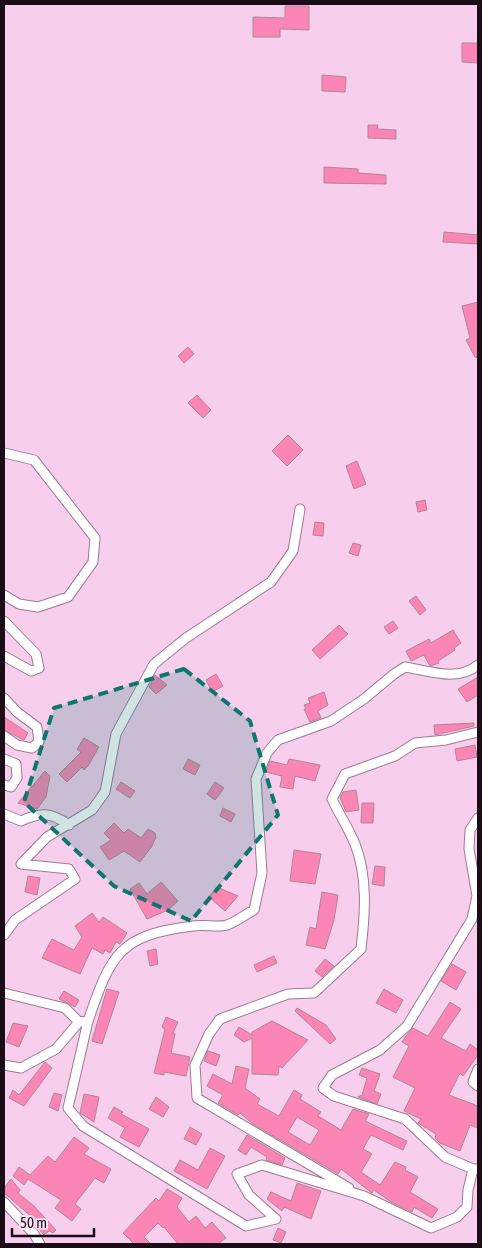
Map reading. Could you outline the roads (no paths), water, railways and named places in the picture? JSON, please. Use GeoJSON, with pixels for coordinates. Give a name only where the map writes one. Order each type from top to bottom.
{"type":"FeatureCollection","features":[{"type":"Feature","properties":{"kind":"street"},"geometry":{"type":"LineString","coordinates":[[4,453],[34,460],[96,538],[93,562],[68,597],[38,607],[19,604],[4,595]]}},
{"type":"Feature","properties":{"kind":"street"},"geometry":{"type":"LineString","coordinates":[[4,934],[14,920],[75,879],[69,869],[21,864],[47,837],[92,810],[105,792],[116,734],[154,664],[186,638],[272,582],[293,551],[300,509]]}},
{"type":"Feature","properties":{"kind":"street"},"geometry":{"type":"LineString","coordinates":[[4,621],[36,654],[39,668],[31,671],[4,656]]}},
{"type":"Feature","properties":{"kind":"street"},"geometry":{"type":"LineString","coordinates":[[364,1196],[262,1165],[237,1174],[249,1195],[276,1219],[246,1226],[83,1126],[68,1108],[83,1021],[100,983],[117,955],[133,940],[167,929],[207,924],[226,925],[254,910],[262,873],[256,779],[267,752],[278,740],[330,721],[364,700],[394,674],[406,667],[450,676],[471,671],[478,665]]}},
{"type":"Feature","properties":{"kind":"street"},"geometry":{"type":"LineString","coordinates":[[4,698],[17,712],[37,727],[39,742],[32,748],[17,745],[4,736]]}},
{"type":"Feature","properties":{"kind":"street"},"geometry":{"type":"LineString","coordinates":[[478,732],[446,740],[415,743],[395,756],[344,774],[332,799],[355,844],[361,871],[365,892],[362,949],[314,993],[288,994],[220,1019],[209,1034],[195,1066],[197,1098],[231,1120],[364,1196],[431,1228],[457,1217],[467,1207],[468,1190],[476,1169],[446,1157],[405,1119],[334,1096],[323,1088],[332,1075],[380,1050],[407,1026],[472,919],[477,896],[469,849],[470,830],[478,818]]}},
{"type":"Feature","properties":{"kind":"street"},"geometry":{"type":"LineString","coordinates":[[4,759],[16,764],[17,778],[11,787],[4,785]]}},
{"type":"Feature","properties":{"kind":"street"},"geometry":{"type":"LineString","coordinates":[[4,814],[21,821],[37,813],[59,818],[69,825]]}},
{"type":"Feature","properties":{"kind":"street"},"geometry":{"type":"LineString","coordinates":[[4,993],[65,1008],[83,1021]]}},
{"type":"Feature","properties":{"kind":"street"},"geometry":{"type":"LineString","coordinates":[[4,1064],[21,1068],[56,1049],[83,1021]]}},
{"type":"Feature","properties":{"kind":"street"},"geometry":{"type":"LineString","coordinates":[[478,1069],[473,1082],[478,1086]]}},
{"type":"Feature","properties":{"kind":"street"},"geometry":{"type":"LineString","coordinates":[[4,1202],[34,1234],[40,1244]]}}]}
